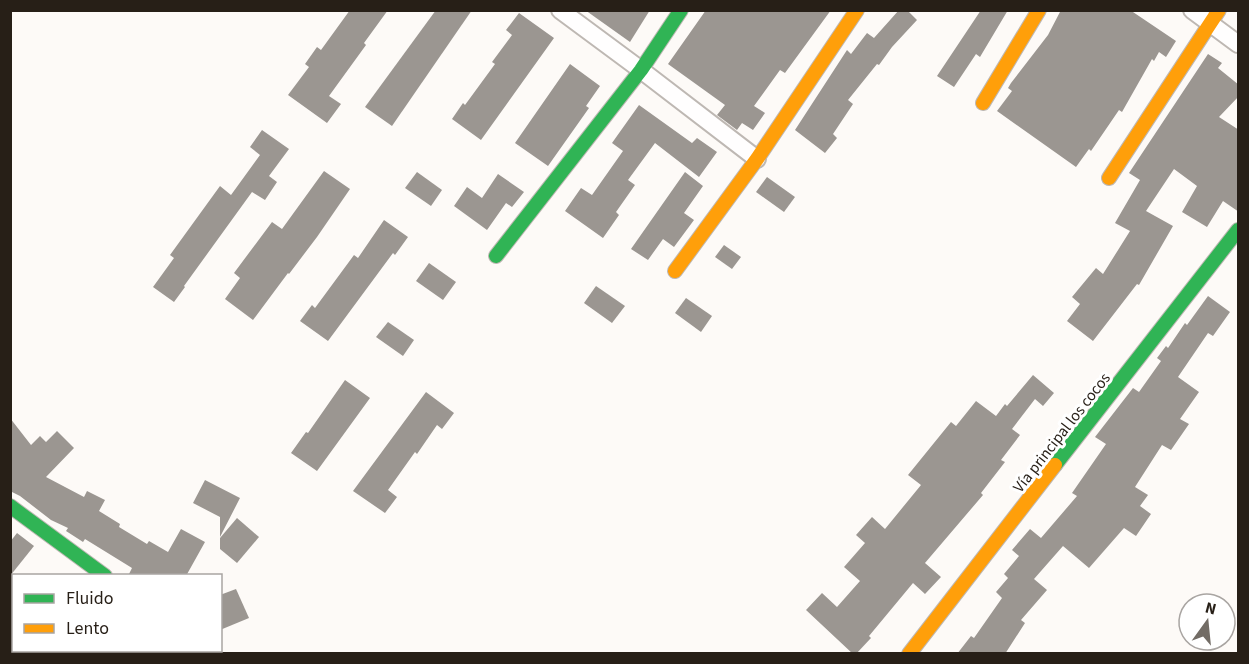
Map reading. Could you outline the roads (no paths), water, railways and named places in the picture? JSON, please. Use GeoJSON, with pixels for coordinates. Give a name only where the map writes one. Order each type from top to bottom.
{"type":"FeatureCollection","features":[{"type":"Feature","properties":{"kind":"street"},"geometry":{"type":"LineString","coordinates":[[560,10],[757,159]]}},
{"type":"Feature","properties":{"kind":"street"},"geometry":{"type":"LineString","coordinates":[[496,256],[641,70],[681,10]]}},
{"type":"Feature","properties":{"kind":"street"},"geometry":{"type":"LineString","coordinates":[[675,271],[757,159],[856,10]]}},
{"type":"Feature","properties":{"kind":"street"},"geometry":{"type":"LineString","coordinates":[[983,103],[1039,10]]}},
{"type":"Feature","properties":{"kind":"street"},"geometry":{"type":"LineString","coordinates":[[1192,10],[1215,17],[1239,44]]}},
{"type":"Feature","properties":{"kind":"street"},"geometry":{"type":"LineString","coordinates":[[1109,178],[1215,17]]}},
{"type":"Feature","properties":{"kind":"street","name":"Vía principal los cocos"},"geometry":{"type":"LineString","coordinates":[[909,654],[1239,231]]}},
{"type":"Feature","properties":{"kind":"street"},"geometry":{"type":"LineString","coordinates":[[10,506],[102,574]]}}]}
